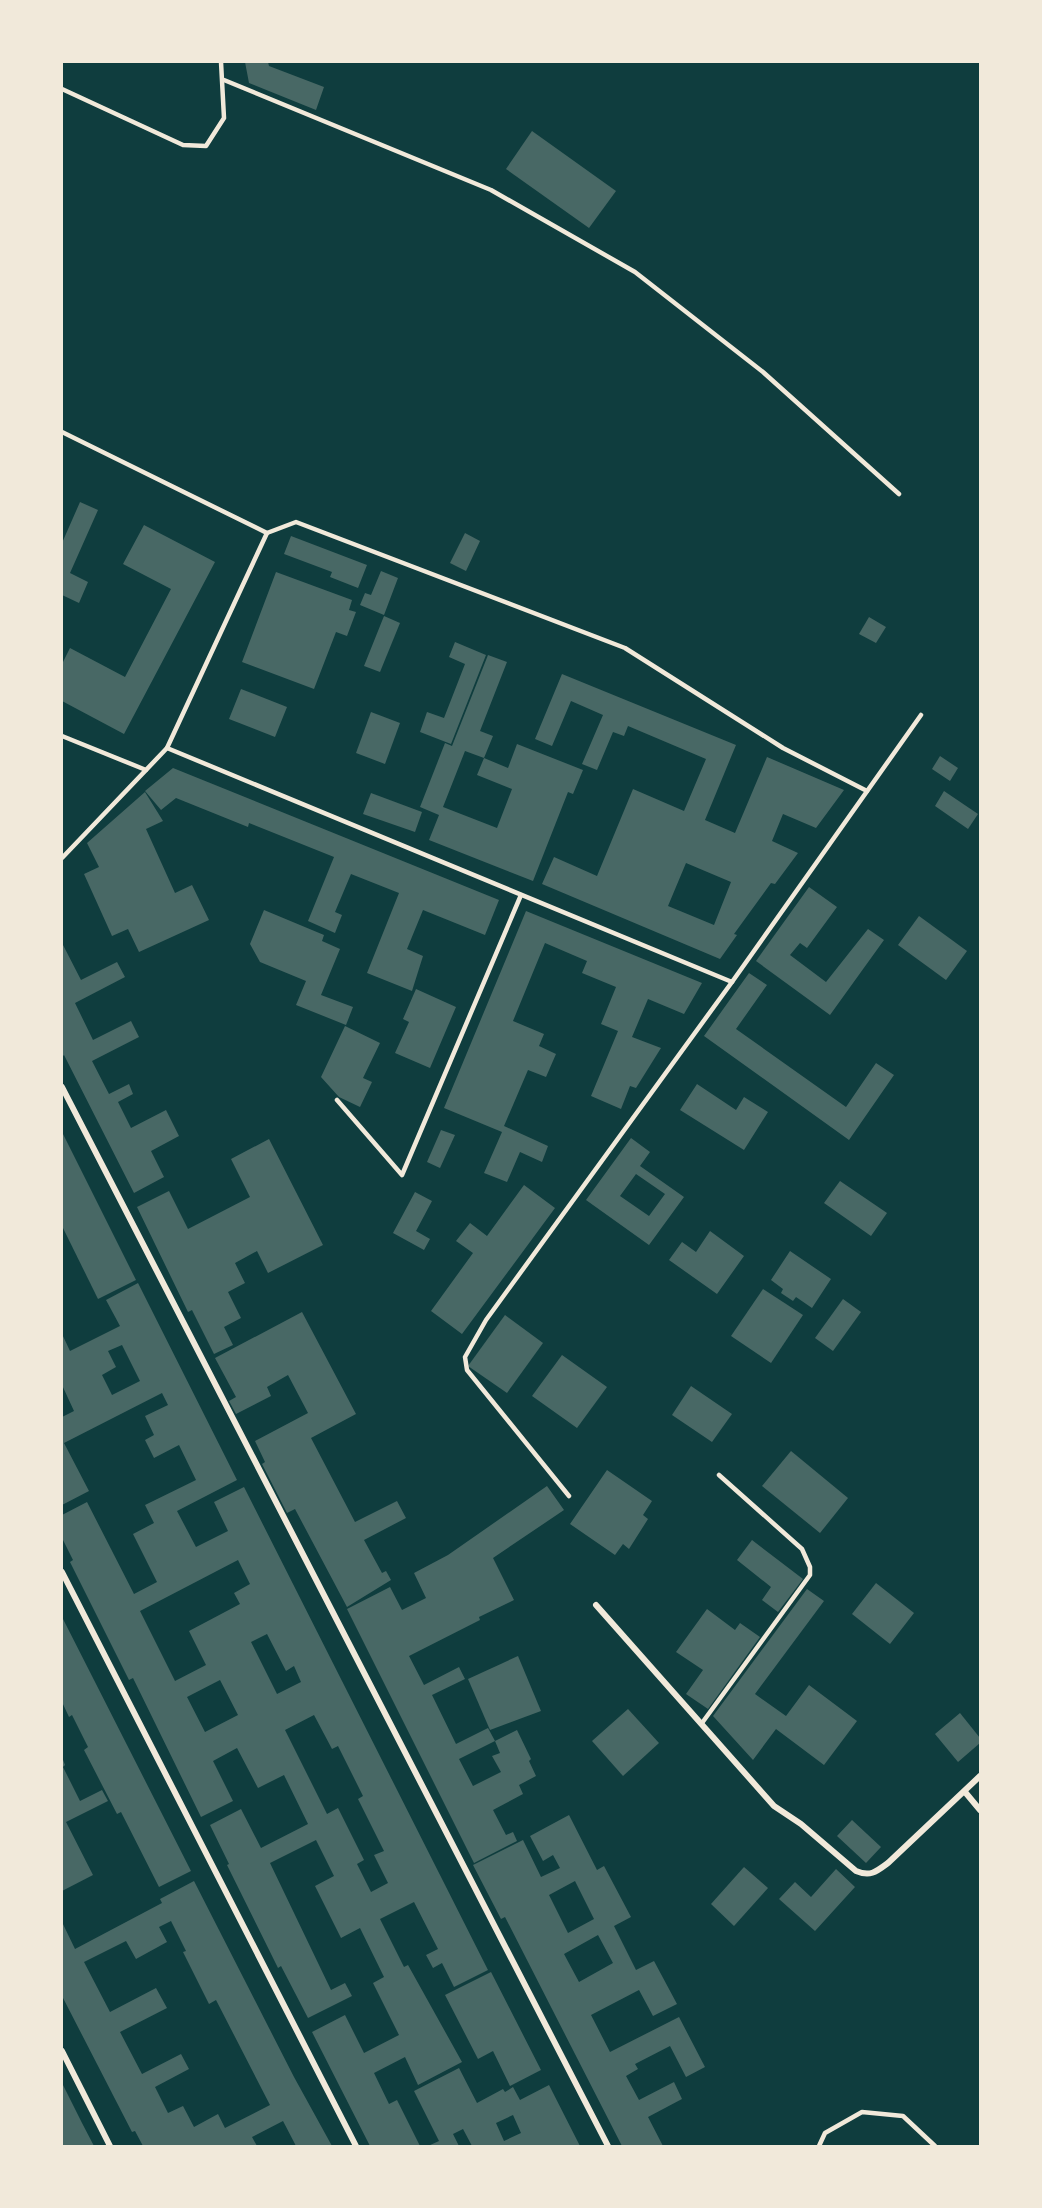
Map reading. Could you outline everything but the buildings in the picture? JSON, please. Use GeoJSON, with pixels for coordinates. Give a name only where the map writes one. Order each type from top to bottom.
{"type":"FeatureCollection","features":[{"type":"Feature","properties":{"kind":"street"},"geometry":{"type":"LineString","coordinates":[[62,1087],[608,2146]]}},
{"type":"Feature","properties":{"kind":"street"},"geometry":{"type":"LineString","coordinates":[[62,1572],[356,2146]]}},
{"type":"Feature","properties":{"kind":"street"},"geometry":{"type":"LineString","coordinates":[[596,1605],[774,1806],[801,1824],[849,1866],[866,1875],[874,1874],[888,1863],[981,1776]]}},
{"type":"Feature","properties":{"kind":"street"},"geometry":{"type":"LineString","coordinates":[[965,1792],[981,1810]]}},
{"type":"Feature","properties":{"kind":"street"},"geometry":{"type":"LineString","coordinates":[[62,2050],[110,2146]]}},
{"type":"Feature","properties":{"kind":"lane"},"geometry":{"type":"LineString","coordinates":[[62,88],[183,145],[206,146],[224,118],[224,80],[221,62]]}},
{"type":"Feature","properties":{"kind":"lane"},"geometry":{"type":"LineString","coordinates":[[224,80],[491,190],[635,272],[763,372],[898,494]]}},
{"type":"Feature","properties":{"kind":"lane"},"geometry":{"type":"LineString","coordinates":[[62,432],[267,533]]}},
{"type":"Feature","properties":{"kind":"lane"},"geometry":{"type":"LineString","coordinates":[[62,858],[166,748],[267,533],[296,522],[625,648],[783,748],[867,791]]}},
{"type":"Feature","properties":{"kind":"lane"},"geometry":{"type":"LineString","coordinates":[[569,1496],[466,1370],[465,1357],[486,1320],[732,982],[921,715]]}},
{"type":"Feature","properties":{"kind":"lane"},"geometry":{"type":"LineString","coordinates":[[62,736],[146,770]]}},
{"type":"Feature","properties":{"kind":"lane"},"geometry":{"type":"LineString","coordinates":[[166,748],[732,982]]}},
{"type":"Feature","properties":{"kind":"lane"},"geometry":{"type":"LineString","coordinates":[[337,1100],[402,1175],[521,895]]}},
{"type":"Feature","properties":{"kind":"lane"},"geometry":{"type":"LineString","coordinates":[[702,1723],[810,1575],[810,1567],[802,1549],[719,1474]]}},
{"type":"Feature","properties":{"kind":"lane"},"geometry":{"type":"LineString","coordinates":[[819,2146],[825,2133],[862,2112],[903,2116],[935,2146]]}}]}
